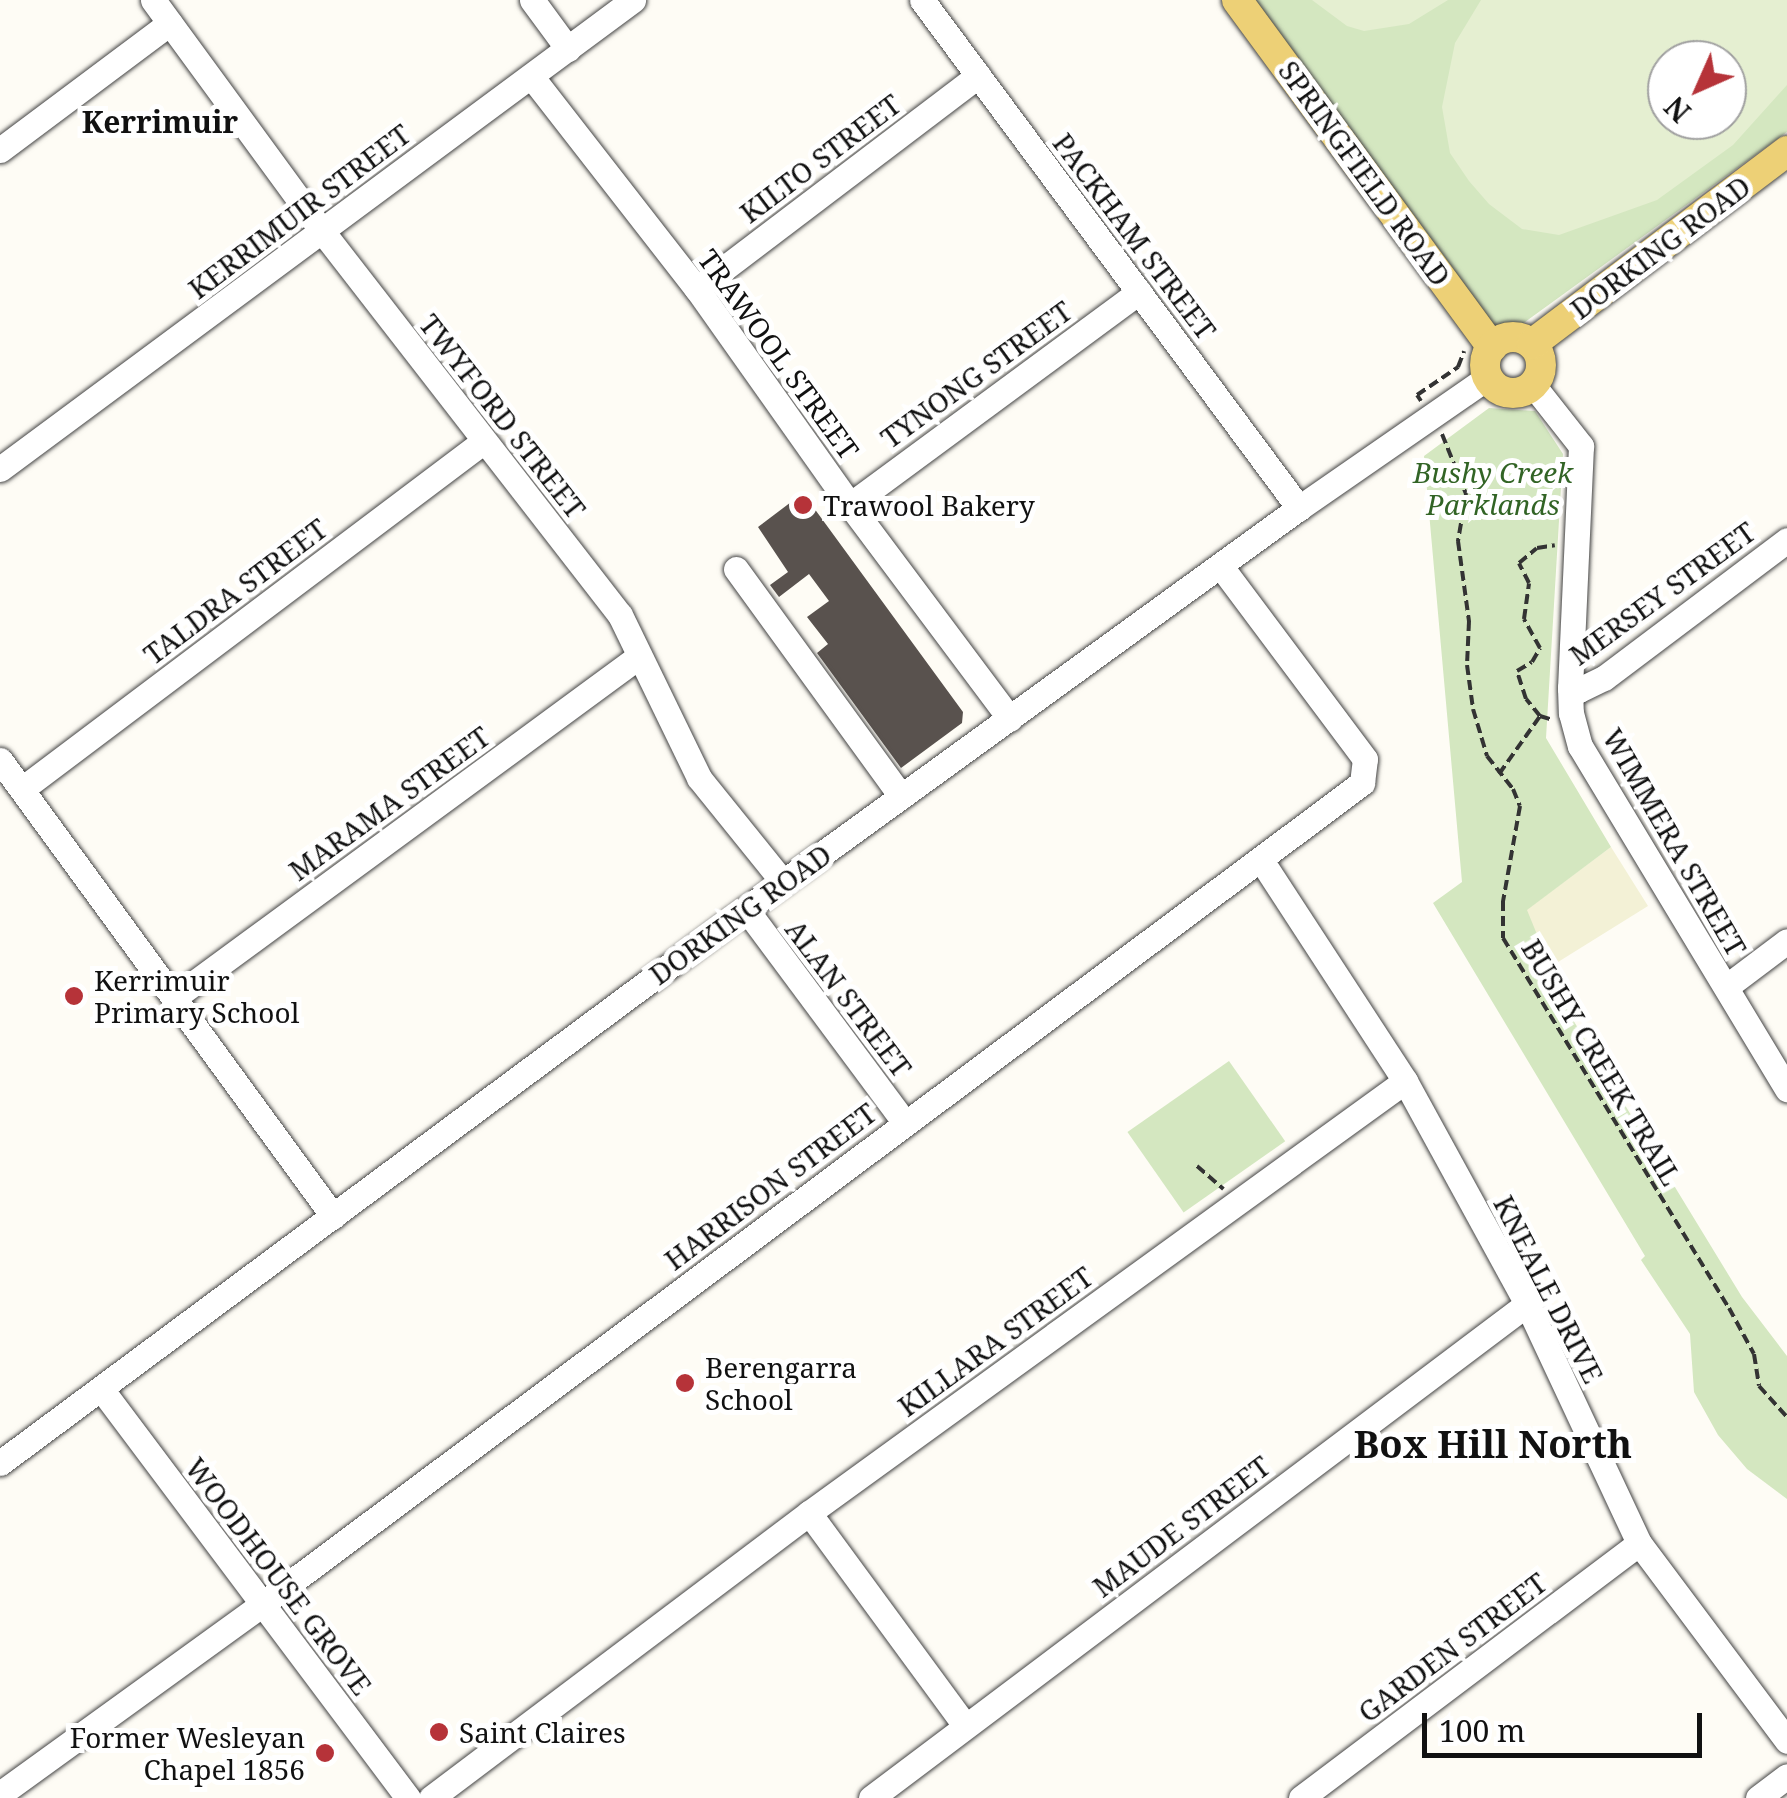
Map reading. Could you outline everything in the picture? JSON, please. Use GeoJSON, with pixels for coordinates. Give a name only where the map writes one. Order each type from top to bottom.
{"type":"FeatureCollection","features":[{"type":"Feature","properties":{"kind":"main road","name":"SPRINGFIELD ROAD"},"geometry":{"type":"LineString","coordinates":[[1238,0],[1481,357]]}},
{"type":"Feature","properties":{"kind":"main road","name":"DORKING ROAD"},"geometry":{"type":"LineString","coordinates":[[1532,344],[1787,151]]}},
{"type":"Feature","properties":{"kind":"main road"},"geometry":{"type":"LineString","coordinates":[[1514,336],[1532,344],[1542,369],[1534,385],[1512,394],[1494,387],[1481,357],[1514,336]]}},
{"type":"Feature","properties":{"kind":"street","name":"TWYFORD STREET"},"geometry":{"type":"LineString","coordinates":[[153,0],[322,231],[620,615],[699,778],[783,882]]}},
{"type":"Feature","properties":{"kind":"street"},"geometry":{"type":"LineString","coordinates":[[532,0],[568,48]]}},
{"type":"Feature","properties":{"kind":"street","name":"KERRIMUIR STREET"},"geometry":{"type":"LineString","coordinates":[[0,469],[633,0]]}},
{"type":"Feature","properties":{"kind":"street","name":"PACKHAM STREET"},"geometry":{"type":"LineString","coordinates":[[922,0],[1299,508]]}},
{"type":"Feature","properties":{"kind":"street"},"geometry":{"type":"LineString","coordinates":[[0,150],[170,24]]}},
{"type":"Feature","properties":{"kind":"street","name":"TRAWOOL STREET"},"geometry":{"type":"LineString","coordinates":[[531,76],[697,289],[850,505],[1010,718]]}},
{"type":"Feature","properties":{"kind":"street","name":"KILTO STREET"},"geometry":{"type":"LineString","coordinates":[[697,289],[978,76]]}},
{"type":"Feature","properties":{"kind":"street","name":"TYNONG STREET"},"geometry":{"type":"LineString","coordinates":[[850,505],[1139,292]]}},
{"type":"Feature","properties":{"kind":"street","name":"DORKING ROAD"},"geometry":{"type":"LineString","coordinates":[[0,1463],[746,909],[1299,508],[1432,417],[1481,357]]}},
{"type":"Feature","properties":{"kind":"street","name":"WIMMERA STREET"},"geometry":{"type":"LineString","coordinates":[[1534,385],[1580,446],[1571,701],[1580,746],[1787,1089]]}},
{"type":"Feature","properties":{"kind":"street","name":"TALDRA STREET"},"geometry":{"type":"LineString","coordinates":[[22,789],[484,441]]}},
{"type":"Feature","properties":{"kind":"street","name":"MERSEY STREET"},"geometry":{"type":"LineString","coordinates":[[1571,701],[1579,690],[1604,678],[1787,540]]}},
{"type":"Feature","properties":{"kind":"street","name":"HARRISON STREET"},"geometry":{"type":"LineString","coordinates":[[0,1794],[262,1604],[1362,782],[1365,759],[1220,565]]}},
{"type":"Feature","properties":{"kind":"street"},"geometry":{"type":"LineString","coordinates":[[736,569],[901,796]]}},
{"type":"Feature","properties":{"kind":"street","name":"MARAMA STREET"},"geometry":{"type":"LineString","coordinates":[[176,997],[638,657]]}},
{"type":"Feature","properties":{"kind":"street"},"geometry":{"type":"LineString","coordinates":[[0,760],[333,1216]]}},
{"type":"Feature","properties":{"kind":"street","name":"KNEALE DRIVE"},"geometry":{"type":"LineString","coordinates":[[1261,860],[1405,1081],[1527,1304],[1640,1544],[1787,1742]]}},
{"type":"Feature","properties":{"kind":"street","name":"ALAN STREET"},"geometry":{"type":"LineString","coordinates":[[746,909],[904,1123]]}},
{"type":"Feature","properties":{"kind":"street"},"geometry":{"type":"LineString","coordinates":[[1726,987],[1787,941]]}},
{"type":"Feature","properties":{"kind":"street","name":"KILLARA STREET"},"geometry":{"type":"LineString","coordinates":[[431,1798],[809,1512],[1405,1081]]}},
{"type":"Feature","properties":{"kind":"street","name":"MAUDE STREET"},"geometry":{"type":"LineString","coordinates":[[871,1798],[1527,1304]]}},
{"type":"Feature","properties":{"kind":"street","name":"WOODHOUSE GROVE"},"geometry":{"type":"LineString","coordinates":[[102,1390],[408,1798]]}},
{"type":"Feature","properties":{"kind":"street"},"geometry":{"type":"LineString","coordinates":[[809,1512],[965,1726]]}},
{"type":"Feature","properties":{"kind":"street","name":"GARDEN STREET"},"geometry":{"type":"LineString","coordinates":[[1301,1798],[1640,1544]]}},
{"type":"Feature","properties":{"kind":"street"},"geometry":{"type":"LineString","coordinates":[[1758,1798],[1787,1776]]}},
{"type":"Feature","properties":{"kind":"path"},"geometry":{"type":"LineString","coordinates":[[1432,417],[1417,395],[1458,367],[1465,356],[1481,357]]}},
{"type":"Feature","properties":{"kind":"path","name":"BUSHY CREEK TRAIL"},"geometry":{"type":"LineString","coordinates":[[1432,417],[1466,494],[1458,541],[1469,621],[1467,665],[1480,736],[1520,806],[1503,901],[1503,938],[1728,1308],[1754,1354],[1759,1386],[1787,1417]]}},
{"type":"Feature","properties":{"kind":"path"},"geometry":{"type":"LineString","coordinates":[[1571,701],[1551,721],[1540,716],[1526,699],[1517,671],[1537,656],[1540,648],[1524,619],[1529,583],[1520,563],[1537,548],[1576,544]]}},
{"type":"Feature","properties":{"kind":"path"},"geometry":{"type":"LineString","coordinates":[[1499,774],[1540,716]]}},
{"type":"Feature","properties":{"kind":"path"},"geometry":{"type":"LineString","coordinates":[[1197,1166],[1239,1201]]}},
{"type":"Feature","properties":{"kind":"shaded area"},"geometry":{"type":"Polygon","coordinates":[[[1611,847],[1648,906],[1550,967],[1526,910],[1611,847]]]}},
{"type":"Feature","properties":{"kind":"green space"},"geometry":{"type":"Polygon","coordinates":[[[1254,0],[1787,0],[1787,132],[1503,338],[1254,0]]]}},
{"type":"Feature","properties":{"kind":"green space"},"geometry":{"type":"Polygon","coordinates":[[[1312,0],[1448,0],[1409,24],[1364,31],[1347,26],[1312,0]]]}},
{"type":"Feature","properties":{"kind":"green space"},"geometry":{"type":"Polygon","coordinates":[[[1481,0],[1787,0],[1787,85],[1747,129],[1747,40],[1647,40],[1647,140],[1738,140],[1657,200],[1559,235],[1522,229],[1489,204],[1450,153],[1442,107],[1455,43],[1481,0]]]}},
{"type":"Feature","properties":{"kind":"green space","name":"Bushy Creek Parklands"},"geometry":{"type":"Polygon","coordinates":[[[1489,408],[1535,411],[1563,454],[1546,738],[1611,847],[1527,910],[1570,1015],[1742,1297],[1787,1356],[1787,1499],[1747,1469],[1718,1435],[1694,1392],[1690,1334],[1641,1260],[1645,1256],[1433,903],[1462,882],[1424,456],[1489,408]]]}},
{"type":"Feature","properties":{"kind":"green space"},"geometry":{"type":"Polygon","coordinates":[[[1229,1061],[1285,1141],[1184,1212],[1127,1132],[1229,1061]]]}},
{"type":"Feature","properties":{"kind":"building"},"geometry":{"type":"Polygon","coordinates":[[[803,493],[963,712],[962,723],[901,768],[817,653],[828,644],[807,617],[829,601],[809,574],[779,597],[770,585],[788,572],[758,527],[803,493]]]}},
{"type":"Feature","properties":{"kind":"place","name":"Trawool Bakery"},"geometry":{"type":"Point","coordinates":[803,505]}},
{"type":"Feature","properties":{"kind":"place","name":"Kerrimuir Primary School"},"geometry":{"type":"Point","coordinates":[74,996]}},
{"type":"Feature","properties":{"kind":"place","name":"Berengarra School"},"geometry":{"type":"Point","coordinates":[685,1383]}},
{"type":"Feature","properties":{"kind":"place","name":"Saint Claires"},"geometry":{"type":"Point","coordinates":[439,1732]}},
{"type":"Feature","properties":{"kind":"place","name":"Former Wesleyan Chapel 1856"},"geometry":{"type":"Point","coordinates":[325,1753]}},
{"type":"Feature","properties":{"kind":"district","name":"Kerrimuir"},"geometry":{"type":"Point","coordinates":[160,122]}},
{"type":"Feature","properties":{"kind":"district","name":"Box Hill North"},"geometry":{"type":"Point","coordinates":[1493,1444]}}]}
